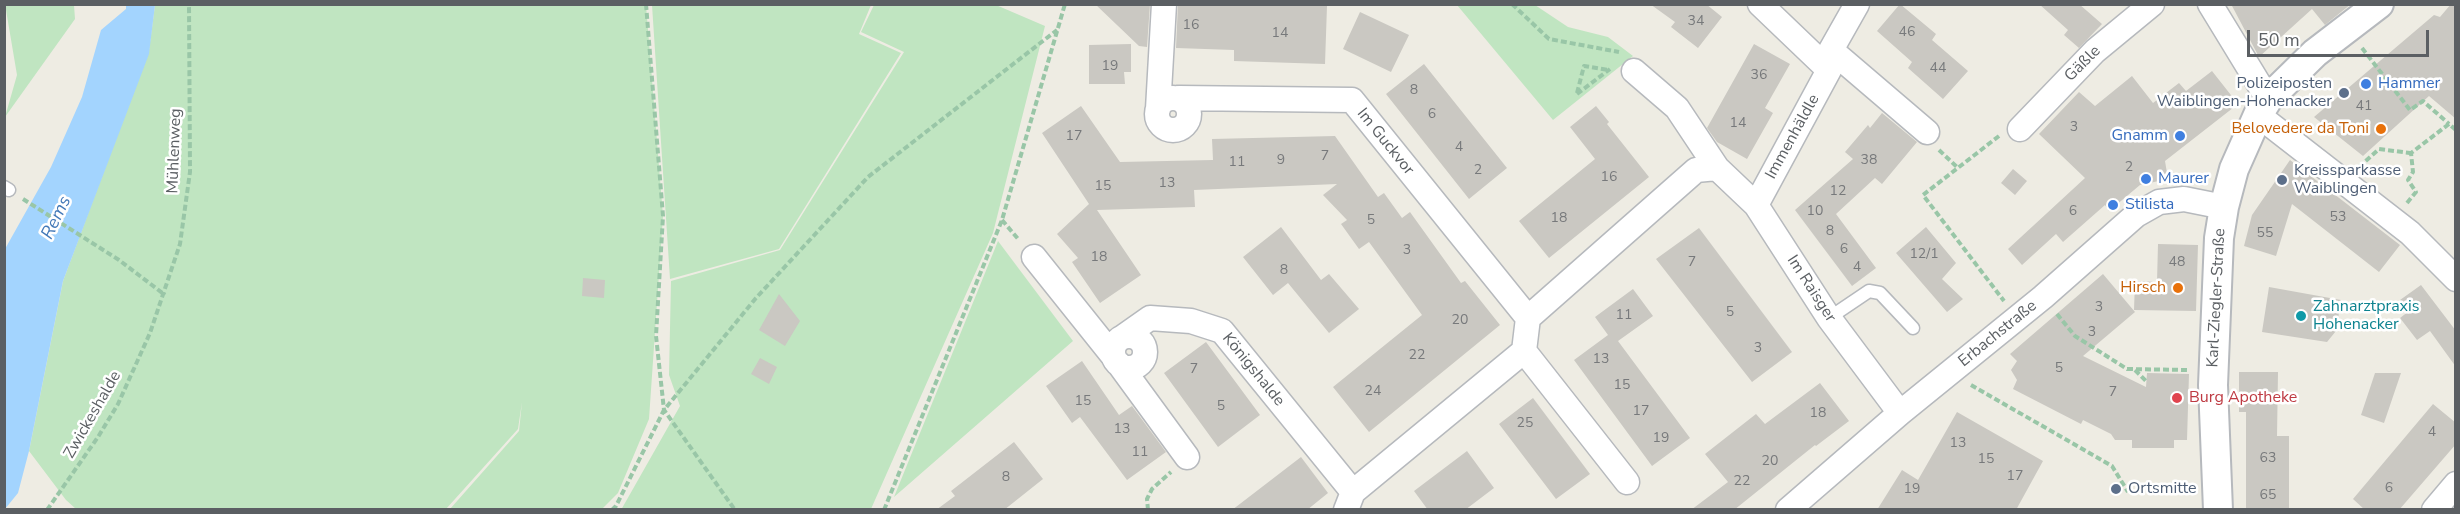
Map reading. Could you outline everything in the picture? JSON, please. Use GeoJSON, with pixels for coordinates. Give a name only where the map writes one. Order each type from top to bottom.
{"type":"FeatureCollection","features":[{"type":"Feature","properties":{"kind":"street","name":"Im Guckvor"},"geometry":{"type":"LineString","coordinates":[[1164,4],[1168,104],[1352,100],[1528,318]]}},
{"type":"Feature","properties":{"kind":"street"},"geometry":{"type":"LineString","coordinates":[[1760,4],[1932,140]]}},
{"type":"Feature","properties":{"kind":"street","name":"Immenhäldle"},"geometry":{"type":"LineString","coordinates":[[1756,205],[1857,4]]}},
{"type":"Feature","properties":{"kind":"street","name":"Gäßle"},"geometry":{"type":"LineString","coordinates":[[2020,129],[2095,51],[2152,4]]}},
{"type":"Feature","properties":{"kind":"street"},"geometry":{"type":"LineString","coordinates":[[2210,4],[2263,107],[2410,233],[2456,279]]}},
{"type":"Feature","properties":{"kind":"street","name":"Karl-Ziegler-Straße"},"geometry":{"type":"LineString","coordinates":[[2218,510],[2213,370],[2219,238],[2234,169],[2263,107],[2315,53],[2379,4]]}},
{"type":"Feature","properties":{"kind":"street","name":"Im Raisger"},"geometry":{"type":"LineString","coordinates":[[1634,71],[1677,108],[1717,168],[1756,205],[1829,318],[1900,413]]}},
{"type":"Feature","properties":{"kind":"street"},"geometry":{"type":"LineString","coordinates":[[1349,501],[1524,351],[1528,318],[1696,170],[1717,168]]}},
{"type":"Feature","properties":{"kind":"street","name":"Erbachstraße"},"geometry":{"type":"LineString","coordinates":[[1788,510],[1900,413],[2018,318],[2136,215],[2159,202],[2184,199],[2224,207]]}},
{"type":"Feature","properties":{"kind":"street"},"geometry":{"type":"LineString","coordinates":[[1034,257],[1119,353],[1187,457]]}},
{"type":"Feature","properties":{"kind":"street","name":"Königshalde"},"geometry":{"type":"LineString","coordinates":[[1119,353],[1150,318],[1191,321],[1222,331],[1349,501]]}},
{"type":"Feature","properties":{"kind":"street"},"geometry":{"type":"LineString","coordinates":[[1524,351],[1627,482]]}},
{"type":"Feature","properties":{"kind":"street"},"geometry":{"type":"LineString","coordinates":[[2434,510],[2456,484]]}},
{"type":"Feature","properties":{"kind":"lane"},"geometry":{"type":"LineString","coordinates":[[1829,318],[1869,291],[1880,292],[1913,328]]}},
{"type":"Feature","properties":{"kind":"path","name":"Mühlenweg"},"geometry":{"type":"LineString","coordinates":[[165,295],[180,244],[190,172],[189,4]]}},
{"type":"Feature","properties":{"kind":"path"},"geometry":{"type":"LineString","coordinates":[[646,4],[663,216],[656,336],[664,410],[735,510]]}},
{"type":"Feature","properties":{"kind":"path"},"geometry":{"type":"LineString","coordinates":[[884,510],[1002,220],[1065,4]]}},
{"type":"Feature","properties":{"kind":"path"},"geometry":{"type":"LineString","coordinates":[[1512,4],[1549,39],[1617,50],[1634,71]]}},
{"type":"Feature","properties":{"kind":"path"},"geometry":{"type":"LineString","coordinates":[[2346,28],[2410,110],[2422,101],[2456,130]]}},
{"type":"Feature","properties":{"kind":"path"},"geometry":{"type":"LineString","coordinates":[[612,510],[664,410],[756,298],[868,177],[1058,30]]}},
{"type":"Feature","properties":{"kind":"path"},"geometry":{"type":"LineString","coordinates":[[1584,66],[1609,70],[1601,76],[1577,94],[1584,66]]}},
{"type":"Feature","properties":{"kind":"path"},"geometry":{"type":"LineString","coordinates":[[2379,148],[2411,153],[2449,124]]}},
{"type":"Feature","properties":{"kind":"path"},"geometry":{"type":"LineString","coordinates":[[2018,318],[1923,195],[2002,134],[2020,129]]}},
{"type":"Feature","properties":{"kind":"path"},"geometry":{"type":"LineString","coordinates":[[1932,140],[1958,168]]}},
{"type":"Feature","properties":{"kind":"path"},"geometry":{"type":"LineString","coordinates":[[2392,219],[2416,192],[2408,180],[2413,172],[2411,153]]}},
{"type":"Feature","properties":{"kind":"path"},"geometry":{"type":"LineString","coordinates":[[7,189],[119,260],[165,295]]}},
{"type":"Feature","properties":{"kind":"path","name":"Zwickeshalde"},"geometry":{"type":"LineString","coordinates":[[47,510],[118,404],[165,295]]}},
{"type":"Feature","properties":{"kind":"path"},"geometry":{"type":"LineString","coordinates":[[2075,336],[2127,369],[2213,370]]}},
{"type":"Feature","properties":{"kind":"path"},"geometry":{"type":"LineString","coordinates":[[2135,370],[2146,381]]}},
{"type":"Feature","properties":{"kind":"path"},"geometry":{"type":"LineString","coordinates":[[1950,373],[2112,466],[2128,492]]}},
{"type":"Feature","properties":{"kind":"path"},"geometry":{"type":"LineString","coordinates":[[1148,510],[1147,499],[1152,489],[1187,457]]}},
{"type":"Feature","properties":{"kind":"green space"},"geometry":{"type":"Polygon","coordinates":[[[5,4],[74,5],[75,19],[5,117],[17,75],[5,4]]]}},
{"type":"Feature","properties":{"kind":"green space"},"geometry":{"type":"Polygon","coordinates":[[[155,5],[646,5],[663,216],[649,419],[618,493],[602,509],[450,509],[519,431],[522,402],[518,429],[446,509],[76,509],[66,500],[29,451],[63,281],[149,50],[155,5]]]}},
{"type":"Feature","properties":{"kind":"green space"},"geometry":{"type":"Polygon","coordinates":[[[652,5],[871,5],[859,34],[901,53],[779,249],[670,279],[652,5]]]}},
{"type":"Feature","properties":{"kind":"green space"},"geometry":{"type":"Polygon","coordinates":[[[874,5],[996,5],[1045,26],[993,233],[871,509],[621,510],[680,406],[669,375],[671,281],[780,250],[904,52],[861,32],[874,5]]]}},
{"type":"Feature","properties":{"kind":"green space"},"geometry":{"type":"Polygon","coordinates":[[[1457,5],[1535,5],[1568,27],[1608,37],[1633,56],[1553,120],[1457,5]]]}},
{"type":"Feature","properties":{"kind":"green space"},"geometry":{"type":"Polygon","coordinates":[[[998,241],[1073,341],[894,497],[998,241]]]}},
{"type":"Feature","properties":{"kind":"water","name":"Rems"},"geometry":{"type":"Polygon","coordinates":[[[126,5],[155,5],[149,54],[63,281],[29,451],[18,493],[5,509],[5,249],[51,167],[82,97],[101,30],[126,9],[126,5]]]}},
{"type":"Feature","properties":{"kind":"building"},"geometry":{"type":"Polygon","coordinates":[[[1095,4],[1150,4],[1147,47],[1139,46],[1095,4]]]}},
{"type":"Feature","properties":{"kind":"building"},"geometry":{"type":"Polygon","coordinates":[[[1178,4],[1327,6],[1325,64],[1234,61],[1234,50],[1176,48],[1178,4]]]}},
{"type":"Feature","properties":{"kind":"building"},"geometry":{"type":"Polygon","coordinates":[[[1650,4],[1706,4],[1722,17],[1698,48],[1671,27],[1675,22],[1650,4]]]}},
{"type":"Feature","properties":{"kind":"building"},"geometry":{"type":"Polygon","coordinates":[[[1900,4],[1936,34],[1932,40],[1968,71],[1943,99],[1908,68],[1912,62],[1877,31],[1900,4]]]}},
{"type":"Feature","properties":{"kind":"building"},"geometry":{"type":"Polygon","coordinates":[[[2039,4],[2079,4],[2102,24],[2079,48],[2064,35],[2068,30],[2039,4]]]}},
{"type":"Feature","properties":{"kind":"building"},"geometry":{"type":"Polygon","coordinates":[[[2231,4],[2351,4],[2325,25],[2312,9],[2259,57],[2231,4]]]}},
{"type":"Feature","properties":{"kind":"building"},"geometry":{"type":"Polygon","coordinates":[[[2451,4],[2456,4],[2456,119],[2429,96],[2363,156],[2314,117],[2434,15],[2440,17],[2451,4]]]}},
{"type":"Feature","properties":{"kind":"building"},"geometry":{"type":"Polygon","coordinates":[[[1360,12],[1409,35],[1391,72],[1343,49],[1360,12]]]}},
{"type":"Feature","properties":{"kind":"building"},"geometry":{"type":"Polygon","coordinates":[[[1131,44],[1131,72],[1124,72],[1125,84],[1089,84],[1089,45],[1131,44]]]}},
{"type":"Feature","properties":{"kind":"building"},"geometry":{"type":"Polygon","coordinates":[[[1754,44],[1790,64],[1765,108],[1773,113],[1747,159],[1717,142],[1707,128],[1754,44]]]}},
{"type":"Feature","properties":{"kind":"building"},"geometry":{"type":"Polygon","coordinates":[[[1424,64],[1507,168],[1469,199],[1386,94],[1424,64]]]}},
{"type":"Feature","properties":{"kind":"building"},"geometry":{"type":"Polygon","coordinates":[[[2212,71],[2238,104],[2165,161],[2168,179],[2140,185],[2109,211],[2105,205],[2063,242],[2056,234],[2022,265],[2008,249],[2085,178],[2039,134],[2079,92],[2095,106],[2132,76],[2153,103],[2179,83],[2186,91],[2212,71]]]}},
{"type":"Feature","properties":{"kind":"building"},"geometry":{"type":"Polygon","coordinates":[[[1081,106],[1120,162],[1213,160],[1212,139],[1335,136],[1378,197],[1384,193],[1402,218],[1410,212],[1461,283],[1465,281],[1500,325],[1369,432],[1333,387],[1422,315],[1369,242],[1359,249],[1341,224],[1347,220],[1323,195],[1337,184],[1194,190],[1195,207],[1097,210],[1141,275],[1100,303],[1072,262],[1078,258],[1057,234],[1089,204],[1042,133],[1081,106]]]}},
{"type":"Feature","properties":{"kind":"building"},"geometry":{"type":"Polygon","coordinates":[[[1596,106],[1609,122],[1607,124],[1649,177],[1549,258],[1519,221],[1595,159],[1570,127],[1596,106]]]}},
{"type":"Feature","properties":{"kind":"building"},"geometry":{"type":"Polygon","coordinates":[[[1882,113],[1917,142],[1882,184],[1875,178],[1836,214],[1876,268],[1852,286],[1795,210],[1853,159],[1845,152],[1868,125],[1870,128],[1882,113]]]}},
{"type":"Feature","properties":{"kind":"building"},"geometry":{"type":"Polygon","coordinates":[[[2290,160],[2400,245],[2379,272],[2292,204],[2276,256],[2244,246],[2252,215],[2290,160]]]}},
{"type":"Feature","properties":{"kind":"building"},"geometry":{"type":"Polygon","coordinates":[[[2013,169],[2027,181],[2015,195],[2001,183],[2013,169]]]}},
{"type":"Feature","properties":{"kind":"building"},"geometry":{"type":"Polygon","coordinates":[[[1281,227],[1321,280],[1329,274],[1359,309],[1329,333],[1288,283],[1273,295],[1243,257],[1281,227]]]}},
{"type":"Feature","properties":{"kind":"building"},"geometry":{"type":"Polygon","coordinates":[[[1926,227],[1956,263],[1942,279],[1963,299],[1947,312],[1896,253],[1926,227]]]}},
{"type":"Feature","properties":{"kind":"building"},"geometry":{"type":"Polygon","coordinates":[[[1699,228],[1792,352],[1752,382],[1656,259],[1699,228]]]}},
{"type":"Feature","properties":{"kind":"building"},"geometry":{"type":"Polygon","coordinates":[[[2158,244],[2198,245],[2196,311],[2134,310],[2135,281],[2157,282],[2158,244]]]}},
{"type":"Feature","properties":{"kind":"building"},"geometry":{"type":"Polygon","coordinates":[[[2103,274],[2135,312],[2083,356],[2146,387],[2147,373],[2189,374],[2187,440],[2174,440],[2174,448],[2132,448],[2132,440],[2115,440],[2111,434],[2083,420],[2081,424],[2013,389],[2017,380],[2011,370],[2017,361],[2010,354],[2103,274]]]}},
{"type":"Feature","properties":{"kind":"building"},"geometry":{"type":"Polygon","coordinates":[[[583,278],[605,280],[604,298],[582,296],[583,278]]]}},
{"type":"Feature","properties":{"kind":"building"},"geometry":{"type":"Polygon","coordinates":[[[2421,285],[2456,331],[2456,367],[2430,331],[2417,340],[2400,318],[2409,311],[2400,300],[2421,285]]]}},
{"type":"Feature","properties":{"kind":"building","name":"Zahnarztpraxis Hohenacker"},"geometry":{"type":"Polygon","coordinates":[[[2269,287],[2341,300],[2336,331],[2327,342],[2262,332],[2269,287]]]}},
{"type":"Feature","properties":{"kind":"building"},"geometry":{"type":"Polygon","coordinates":[[[1633,289],[1653,316],[1618,341],[1690,438],[1652,466],[1574,360],[1608,335],[1595,317],[1633,289]]]}},
{"type":"Feature","properties":{"kind":"building"},"geometry":{"type":"Polygon","coordinates":[[[779,294],[800,321],[785,346],[759,330],[779,294]]]}},
{"type":"Feature","properties":{"kind":"building"},"geometry":{"type":"Polygon","coordinates":[[[1206,342],[1260,415],[1218,447],[1164,373],[1206,342]]]}},
{"type":"Feature","properties":{"kind":"building"},"geometry":{"type":"Polygon","coordinates":[[[760,358],[777,367],[769,384],[751,374],[760,358]]]}},
{"type":"Feature","properties":{"kind":"building"},"geometry":{"type":"Polygon","coordinates":[[[1082,361],[1119,415],[1132,406],[1166,452],[1127,480],[1080,417],[1072,423],[1046,386],[1082,361]]]}},
{"type":"Feature","properties":{"kind":"building"},"geometry":{"type":"Polygon","coordinates":[[[2239,372],[2278,372],[2277,436],[2289,436],[2289,510],[2246,510],[2246,412],[2239,412],[2239,372]]]}},
{"type":"Feature","properties":{"kind":"building"},"geometry":{"type":"Polygon","coordinates":[[[2375,373],[2401,373],[2384,423],[2361,415],[2375,373]]]}},
{"type":"Feature","properties":{"kind":"building"},"geometry":{"type":"Polygon","coordinates":[[[1820,383],[1849,421],[1815,445],[1734,510],[1691,510],[1728,482],[1705,454],[1756,414],[1765,424],[1820,383]]]}},
{"type":"Feature","properties":{"kind":"building"},"geometry":{"type":"Polygon","coordinates":[[[1533,398],[1590,474],[1556,499],[1499,424],[1533,398]]]}},
{"type":"Feature","properties":{"kind":"building"},"geometry":{"type":"Polygon","coordinates":[[[2433,404],[2456,423],[2456,444],[2399,510],[2365,510],[2353,499],[2433,404]]]}},
{"type":"Feature","properties":{"kind":"building"},"geometry":{"type":"Polygon","coordinates":[[[1957,412],[2043,461],[2016,510],[1877,510],[1902,470],[1918,480],[1957,412]]]}},
{"type":"Feature","properties":{"kind":"building"},"geometry":{"type":"Polygon","coordinates":[[[1014,442],[1043,479],[1004,510],[936,510],[955,496],[951,491],[1014,442]]]}},
{"type":"Feature","properties":{"kind":"building"},"geometry":{"type":"Polygon","coordinates":[[[1467,451],[1494,488],[1465,510],[1428,510],[1414,491],[1467,451]]]}},
{"type":"Feature","properties":{"kind":"building"},"geometry":{"type":"Polygon","coordinates":[[[1301,457],[1328,493],[1307,510],[1232,510],[1301,457]]]}},
{"type":"Feature","properties":{"kind":"place","name":"Hammer"},"geometry":{"type":"Point","coordinates":[2366,84]}},
{"type":"Feature","properties":{"kind":"place","name":"Polizeiposten Waiblingen-Hohenacker"},"geometry":{"type":"Point","coordinates":[2344,93]}},
{"type":"Feature","properties":{"kind":"place","name":"Belovedere da Toni"},"geometry":{"type":"Point","coordinates":[2381,129]}},
{"type":"Feature","properties":{"kind":"place","name":"Gnamm"},"geometry":{"type":"Point","coordinates":[2180,136]}},
{"type":"Feature","properties":{"kind":"place","name":"Maurer"},"geometry":{"type":"Point","coordinates":[2146,179]}},
{"type":"Feature","properties":{"kind":"place","name":"Kreissparkasse Waiblingen"},"geometry":{"type":"Point","coordinates":[2282,180]}},
{"type":"Feature","properties":{"kind":"place","name":"Stilista"},"geometry":{"type":"Point","coordinates":[2113,205]}},
{"type":"Feature","properties":{"kind":"place","name":"Hirsch"},"geometry":{"type":"Point","coordinates":[2178,288]}},
{"type":"Feature","properties":{"kind":"place","name":"Zahnarztpraxis Hohenacker"},"geometry":{"type":"Point","coordinates":[2301,316]}},
{"type":"Feature","properties":{"kind":"place","name":"Burg Apotheke"},"geometry":{"type":"Point","coordinates":[2177,398]}},
{"type":"Feature","properties":{"kind":"place","name":"Ortsmitte"},"geometry":{"type":"Point","coordinates":[2116,489]}}]}
